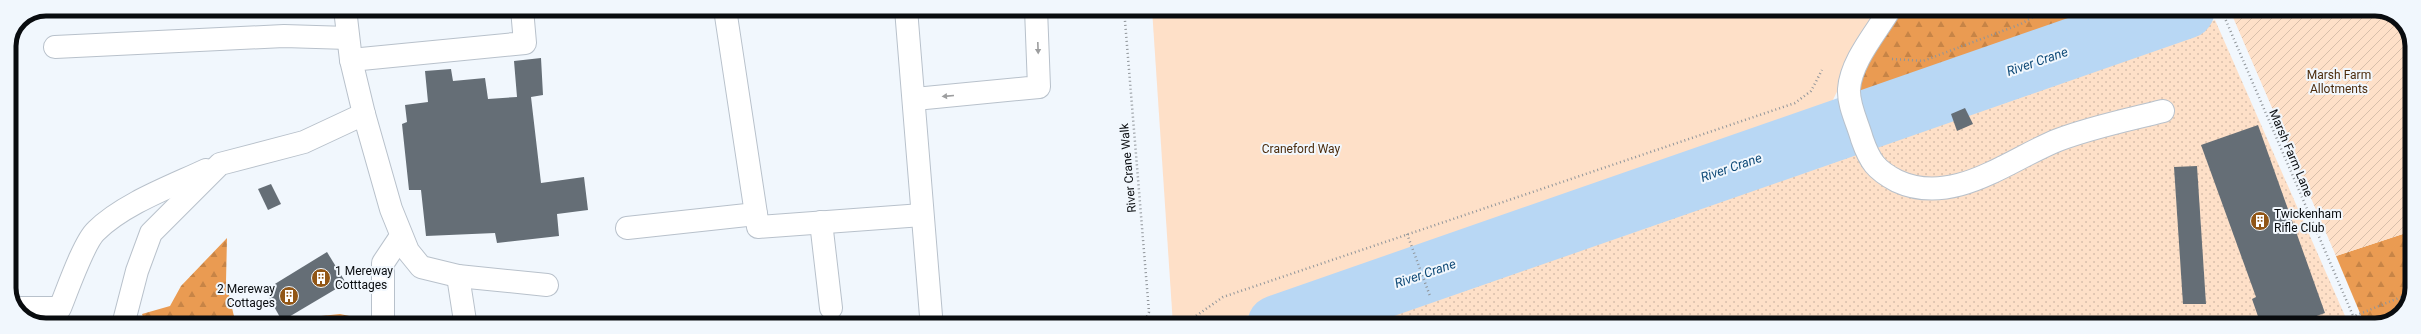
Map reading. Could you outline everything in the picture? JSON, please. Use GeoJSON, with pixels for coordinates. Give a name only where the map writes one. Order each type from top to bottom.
{"type":"FeatureCollection","features":[{"type":"Feature","properties":{"kind":"lane"},"geometry":{"type":"LineString","coordinates":[[346,16],[351,60],[364,114],[391,209],[408,251],[421,267],[458,276],[547,284]]}},
{"type":"Feature","properties":{"kind":"lane"},"geometry":{"type":"LineString","coordinates":[[351,60],[525,43],[523,16]]}},
{"type":"Feature","properties":{"kind":"lane"},"geometry":{"type":"LineString","coordinates":[[726,16],[758,227],[922,215]]}},
{"type":"Feature","properties":{"kind":"lane"},"geometry":{"type":"LineString","coordinates":[[907,16],[915,99],[922,215],[931,316]]}},
{"type":"Feature","properties":{"kind":"lane"},"geometry":{"type":"LineString","coordinates":[[915,99],[1039,87],[1036,16]]}},
{"type":"Feature","properties":{"kind":"lane"},"geometry":{"type":"LineString","coordinates":[[1886,16],[1855,66],[1849,89],[1850,100],[1865,149],[1879,172],[1909,186],[1942,189],[1986,176],[2032,150],[2084,130],[2163,111]]}},
{"type":"Feature","properties":{"kind":"lane"},"geometry":{"type":"LineString","coordinates":[[55,47],[276,37],[348,38]]}},
{"type":"Feature","properties":{"kind":"lane"},"geometry":{"type":"LineString","coordinates":[[23,308],[60,308],[75,270],[95,231],[138,201],[220,164],[304,142],[364,114]]}},
{"type":"Feature","properties":{"kind":"lane"},"geometry":{"type":"LineString","coordinates":[[125,318],[137,271],[151,233],[220,164]]}},
{"type":"Feature","properties":{"kind":"lane"},"geometry":{"type":"LineString","coordinates":[[627,228],[756,214]]}},
{"type":"Feature","properties":{"kind":"lane"},"geometry":{"type":"LineString","coordinates":[[821,222],[831,308]]}},
{"type":"Feature","properties":{"kind":"lane"},"geometry":{"type":"LineString","coordinates":[[383,318],[383,263],[401,236]]}},
{"type":"Feature","properties":{"kind":"lane"},"geometry":{"type":"LineString","coordinates":[[458,276],[465,318]]}},
{"type":"Feature","properties":{"kind":"path","name":"River Crane Walk"},"geometry":{"type":"LineString","coordinates":[[1125,16],[1149,312],[1146,318]]}},
{"type":"Feature","properties":{"kind":"path"},"geometry":{"type":"LineString","coordinates":[[1865,51],[1885,58],[1923,61],[2022,24],[2035,16]]}},
{"type":"Feature","properties":{"kind":"path","name":"Marsh Farm Lane"},"geometry":{"type":"LineString","coordinates":[[2223,16],[2352,317]]}},
{"type":"Feature","properties":{"kind":"path"},"geometry":{"type":"LineString","coordinates":[[1193,318],[1223,297],[1795,102],[1811,91],[1825,64]]}},
{"type":"Feature","properties":{"kind":"path"},"geometry":{"type":"LineString","coordinates":[[1407,234],[1430,296]]}},
{"type":"Feature","properties":{"kind":"path"},"geometry":{"type":"LineString","coordinates":[[2352,317],[2404,296]]}},
{"type":"Feature","properties":{"kind":"green space","name":"Craneford Way"},"geometry":{"type":"Polygon","coordinates":[[[1152,16],[1874,16],[1830,106],[1240,318],[1173,318],[1152,16]]]}},
{"type":"Feature","properties":{"kind":"green space"},"geometry":{"type":"Polygon","coordinates":[[[1895,16],[2114,16],[1858,93],[1860,70],[1895,16]]]}},
{"type":"Feature","properties":{"kind":"green space","name":"Marsh Farm Allotments"},"geometry":{"type":"Polygon","coordinates":[[[2232,16],[2379,16],[2393,22],[2398,26],[2403,35],[2405,44],[2405,233],[2336,256],[2232,16]]]}},
{"type":"Feature","properties":{"kind":"green space"},"geometry":{"type":"Polygon","coordinates":[[[2215,20],[2346,318],[1368,318],[1760,177],[2215,20]]]}},
{"type":"Feature","properties":{"kind":"green space"},"geometry":{"type":"Polygon","coordinates":[[[2405,233],[2405,292],[2398,308],[2386,316],[2362,318],[2336,256],[2405,233]]]}},
{"type":"Feature","properties":{"kind":"green space"},"geometry":{"type":"Polygon","coordinates":[[[227,238],[226,282],[234,318],[143,318],[142,314],[170,306],[181,286],[227,238]]]}},
{"type":"Feature","properties":{"kind":"green space"},"geometry":{"type":"Polygon","coordinates":[[[340,314],[359,318],[315,318],[340,314]]]}},
{"type":"Feature","properties":{"kind":"building"},"geometry":{"type":"Polygon","coordinates":[[[541,58],[543,95],[531,97],[541,183],[584,177],[588,210],[557,214],[559,236],[497,243],[495,233],[426,236],[421,190],[409,190],[402,124],[407,122],[405,105],[428,102],[425,71],[451,69],[453,81],[485,78],[488,99],[517,97],[514,61],[541,58]]]}},
{"type":"Feature","properties":{"kind":"building"},"geometry":{"type":"Polygon","coordinates":[[[1965,108],[1973,124],[1957,131],[1951,114],[1965,108]]]}},
{"type":"Feature","properties":{"kind":"building","name":"Twickenham Rifle Club"},"geometry":{"type":"Polygon","coordinates":[[[2258,125],[2325,313],[2311,318],[2259,318],[2252,299],[2256,297],[2201,145],[2258,125]]]}},
{"type":"Feature","properties":{"kind":"building"},"geometry":{"type":"Polygon","coordinates":[[[2197,166],[2206,304],[2183,304],[2174,167],[2197,166]]]}},
{"type":"Feature","properties":{"kind":"building"},"geometry":{"type":"Polygon","coordinates":[[[271,184],[281,204],[268,210],[258,189],[271,184]]]}},
{"type":"Feature","properties":{"kind":"building"},"geometry":{"type":"Polygon","coordinates":[[[327,252],[346,283],[287,318],[280,318],[265,290],[327,252]]]}},
{"type":"Feature","properties":{"kind":"waterway","name":"River Crane"},"geometry":{"type":"LineString","coordinates":[[1297,318],[2165,16]]}},
{"type":"Feature","properties":{"kind":"place","name":"Twickenham Rifle Club"},"geometry":{"type":"Point","coordinates":[2260,221]}},
{"type":"Feature","properties":{"kind":"place","name":"1 Mereway Cotttages"},"geometry":{"type":"Point","coordinates":[321,278]}},
{"type":"Feature","properties":{"kind":"place","name":"2 Mereway Cottages"},"geometry":{"type":"Point","coordinates":[289,296]}}]}
